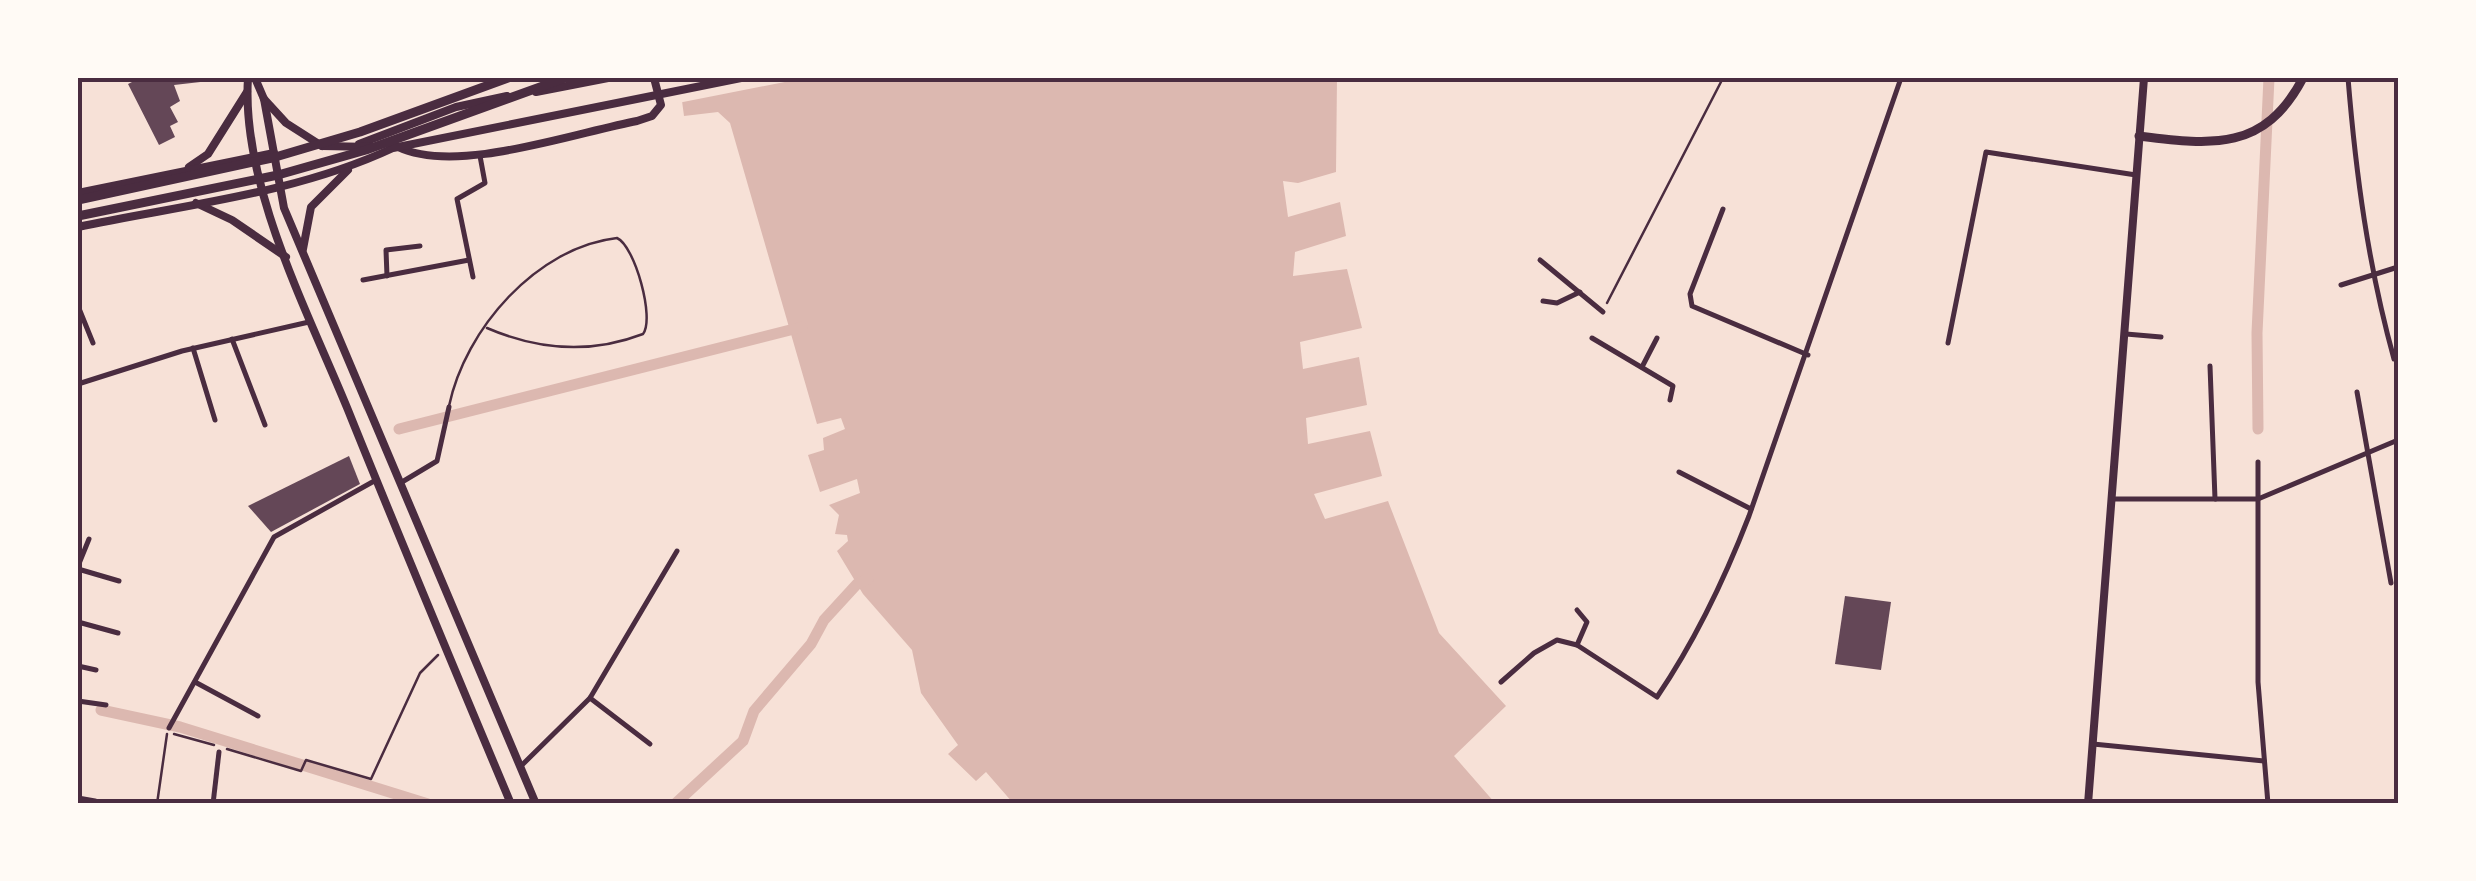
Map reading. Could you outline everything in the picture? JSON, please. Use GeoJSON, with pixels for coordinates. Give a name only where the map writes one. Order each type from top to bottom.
{"type":"FeatureCollection","features":[{"type":"Feature","properties":{"kind":"main road"},"geometry":{"type":"LineString","coordinates":[[185,170],[208,154],[252,78]]}},
{"type":"Feature","properties":{"kind":"main road"},"geometry":{"type":"LineString","coordinates":[[252,78],[264,99],[286,123],[322,146]]}},
{"type":"Feature","properties":{"kind":"main road"},"geometry":{"type":"LineString","coordinates":[[78,196],[272,158],[360,132],[508,78]]}},
{"type":"Feature","properties":{"kind":"main road"},"geometry":{"type":"LineString","coordinates":[[78,216],[278,175],[366,150],[565,78]]}},
{"type":"Feature","properties":{"kind":"main road"},"geometry":{"type":"LineString","coordinates":[[355,145],[470,103],[608,78]]}},
{"type":"Feature","properties":{"kind":"main road"},"geometry":{"type":"LineString","coordinates":[[78,196],[254,155],[322,146],[395,148],[429,156],[480,153],[652,116],[661,105],[654,78]]}},
{"type":"Feature","properties":{"kind":"main road"},"geometry":{"type":"LineString","coordinates":[[303,252],[312,207],[333,180],[395,148],[740,78]]}},
{"type":"Feature","properties":{"kind":"main road"},"geometry":{"type":"LineString","coordinates":[[2088,804],[2144,78]]}},
{"type":"Feature","properties":{"kind":"main road"},"geometry":{"type":"LineString","coordinates":[[2139,136],[2215,142],[2249,135],[2283,109],[2303,78]]}},
{"type":"Feature","properties":{"kind":"main road"},"geometry":{"type":"LineString","coordinates":[[247,92],[262,190],[376,480],[511,804]]}},
{"type":"Feature","properties":{"kind":"main road"},"geometry":{"type":"LineString","coordinates":[[264,99],[278,186],[303,252],[536,804]]}},
{"type":"Feature","properties":{"kind":"main road"},"geometry":{"type":"LineString","coordinates":[[78,227],[352,168]]}},
{"type":"Feature","properties":{"kind":"main road"},"geometry":{"type":"LineString","coordinates":[[196,203],[232,220],[288,258]]}},
{"type":"Feature","properties":{"kind":"main road"},"geometry":{"type":"LineString","coordinates":[[500,778],[521,766]]}},
{"type":"Feature","properties":{"kind":"street"},"geometry":{"type":"LineString","coordinates":[[1501,682],[1557,640],[1577,645],[1657,697],[1731,562],[1808,355],[1901,78]]}},
{"type":"Feature","properties":{"kind":"street"},"geometry":{"type":"LineString","coordinates":[[2348,78],[2358,202],[2370,275],[2394,359]]}},
{"type":"Feature","properties":{"kind":"street"},"geometry":{"type":"LineString","coordinates":[[1948,343],[1986,152],[2136,175]]}},
{"type":"Feature","properties":{"kind":"street"},"geometry":{"type":"LineString","coordinates":[[472,277],[457,199],[484,183],[480,153]]}},
{"type":"Feature","properties":{"kind":"street"},"geometry":{"type":"LineString","coordinates":[[1723,210],[1690,294],[1692,306],[1808,355]]}},
{"type":"Feature","properties":{"kind":"street"},"geometry":{"type":"LineString","coordinates":[[387,276],[386,250],[420,246]]}},
{"type":"Feature","properties":{"kind":"street"},"geometry":{"type":"LineString","coordinates":[[363,280],[469,260]]}},
{"type":"Feature","properties":{"kind":"street"},"geometry":{"type":"LineString","coordinates":[[1540,260],[1603,312]]}},
{"type":"Feature","properties":{"kind":"street"},"geometry":{"type":"LineString","coordinates":[[2341,285],[2398,267]]}},
{"type":"Feature","properties":{"kind":"street"},"geometry":{"type":"LineString","coordinates":[[1544,301],[1557,304],[1580,292]]}},
{"type":"Feature","properties":{"kind":"street"},"geometry":{"type":"LineString","coordinates":[[78,306],[93,343]]}},
{"type":"Feature","properties":{"kind":"street"},"geometry":{"type":"LineString","coordinates":[[78,384],[193,348],[312,321]]}},
{"type":"Feature","properties":{"kind":"street"},"geometry":{"type":"LineString","coordinates":[[2126,334],[2161,337]]}},
{"type":"Feature","properties":{"kind":"street"},"geometry":{"type":"LineString","coordinates":[[232,338],[264,425]]}},
{"type":"Feature","properties":{"kind":"street"},"geometry":{"type":"LineString","coordinates":[[1592,338],[1673,386],[1670,400]]}},
{"type":"Feature","properties":{"kind":"street"},"geometry":{"type":"LineString","coordinates":[[1642,368],[1658,338]]}},
{"type":"Feature","properties":{"kind":"street"},"geometry":{"type":"LineString","coordinates":[[193,348],[216,420]]}},
{"type":"Feature","properties":{"kind":"street"},"geometry":{"type":"LineString","coordinates":[[2210,366],[2215,499]]}},
{"type":"Feature","properties":{"kind":"street"},"geometry":{"type":"LineString","coordinates":[[2357,392],[2365,456],[2391,583]]}},
{"type":"Feature","properties":{"kind":"street"},"geometry":{"type":"LineString","coordinates":[[402,482],[436,460],[449,407]]}},
{"type":"Feature","properties":{"kind":"street"},"geometry":{"type":"LineString","coordinates":[[2112,500],[2258,498],[2398,440]]}},
{"type":"Feature","properties":{"kind":"street"},"geometry":{"type":"LineString","coordinates":[[2258,462],[2258,682],[2268,804]]}},
{"type":"Feature","properties":{"kind":"street"},"geometry":{"type":"LineString","coordinates":[[1679,472],[1751,509]]}},
{"type":"Feature","properties":{"kind":"street"},"geometry":{"type":"LineString","coordinates":[[169,727],[274,537],[376,480]]}},
{"type":"Feature","properties":{"kind":"street"},"geometry":{"type":"LineString","coordinates":[[88,540],[78,568],[119,582]]}},
{"type":"Feature","properties":{"kind":"street"},"geometry":{"type":"LineString","coordinates":[[521,766],[590,698],[677,551]]}},
{"type":"Feature","properties":{"kind":"street"},"geometry":{"type":"LineString","coordinates":[[1576,610],[1587,622],[1577,645]]}},
{"type":"Feature","properties":{"kind":"street"},"geometry":{"type":"LineString","coordinates":[[78,622],[118,633]]}},
{"type":"Feature","properties":{"kind":"street"},"geometry":{"type":"LineString","coordinates":[[78,666],[96,670]]}},
{"type":"Feature","properties":{"kind":"street"},"geometry":{"type":"LineString","coordinates":[[196,682],[258,716]]}},
{"type":"Feature","properties":{"kind":"street"},"geometry":{"type":"LineString","coordinates":[[590,698],[650,744]]}},
{"type":"Feature","properties":{"kind":"street"},"geometry":{"type":"LineString","coordinates":[[78,701],[106,706]]}},
{"type":"Feature","properties":{"kind":"street"},"geometry":{"type":"LineString","coordinates":[[2093,744],[2264,761]]}},
{"type":"Feature","properties":{"kind":"street"},"geometry":{"type":"LineString","coordinates":[[213,804],[218,752]]}},
{"type":"Feature","properties":{"kind":"street"},"geometry":{"type":"LineString","coordinates":[[78,798],[95,801]]}},
{"type":"Feature","properties":{"kind":"lane"},"geometry":{"type":"LineString","coordinates":[[449,407],[455,380],[488,328],[525,280],[556,256],[592,241],[617,238],[631,250],[648,318],[643,334],[557,348],[523,343],[488,328]]}},
{"type":"Feature","properties":{"kind":"path"},"geometry":{"type":"LineString","coordinates":[[1603,312],[1723,78]]}},
{"type":"Feature","properties":{"kind":"path"},"geometry":{"type":"LineString","coordinates":[[157,804],[161,752],[169,727],[302,770],[305,762],[371,779],[420,674],[438,654]]}},
{"type":"Feature","properties":{"kind":"shaded area"},"geometry":{"type":"Polygon","coordinates":[[[679,78],[1337,78],[1336,172],[1298,183],[1283,181],[1288,217],[1340,202],[1346,236],[1295,252],[1293,276],[1347,269],[1362,328],[1300,342],[1303,369],[1359,357],[1367,405],[1306,418],[1308,444],[1370,431],[1382,476],[1314,494],[1325,519],[1388,501],[1439,633],[1506,706],[1454,756],[1495,803],[1013,803],[986,772],[976,781],[948,754],[958,745],[921,693],[912,650],[863,594],[837,551],[848,541],[847,535],[835,534],[839,515],[829,505],[860,493],[857,479],[820,492],[808,455],[824,450],[823,438],[845,429],[841,418],[817,424],[730,123],[718,112],[684,116],[679,78]]]}},
{"type":"Feature","properties":{"kind":"pier"},"geometry":{"type":"Polygon","coordinates":[[[674,78],[805,78],[678,103],[674,78]]]}},
{"type":"Feature","properties":{"kind":"building"},"geometry":{"type":"Polygon","coordinates":[[[140,78],[218,80],[174,85],[180,101],[170,107],[178,122],[170,126],[175,137],[159,145],[128,84],[140,78]]]}},
{"type":"Feature","properties":{"kind":"building"},"geometry":{"type":"Polygon","coordinates":[[[349,456],[360,484],[271,532],[248,506],[349,456]]]}},
{"type":"Feature","properties":{"kind":"building"},"geometry":{"type":"Polygon","coordinates":[[[1845,596],[1891,602],[1881,670],[1835,664],[1845,596]]]}},
{"type":"Feature","properties":{"kind":"waterway"},"geometry":{"type":"LineString","coordinates":[[2258,429],[2257,333],[2269,78]]}},
{"type":"Feature","properties":{"kind":"waterway"},"geometry":{"type":"LineString","coordinates":[[399,429],[802,327]]}},
{"type":"Feature","properties":{"kind":"waterway"},"geometry":{"type":"LineString","coordinates":[[675,804],[743,741],[754,711],[811,644],[824,620],[857,584],[868,579]]}},
{"type":"Feature","properties":{"kind":"waterway"},"geometry":{"type":"LineString","coordinates":[[101,710],[180,727],[428,804]]}}]}
